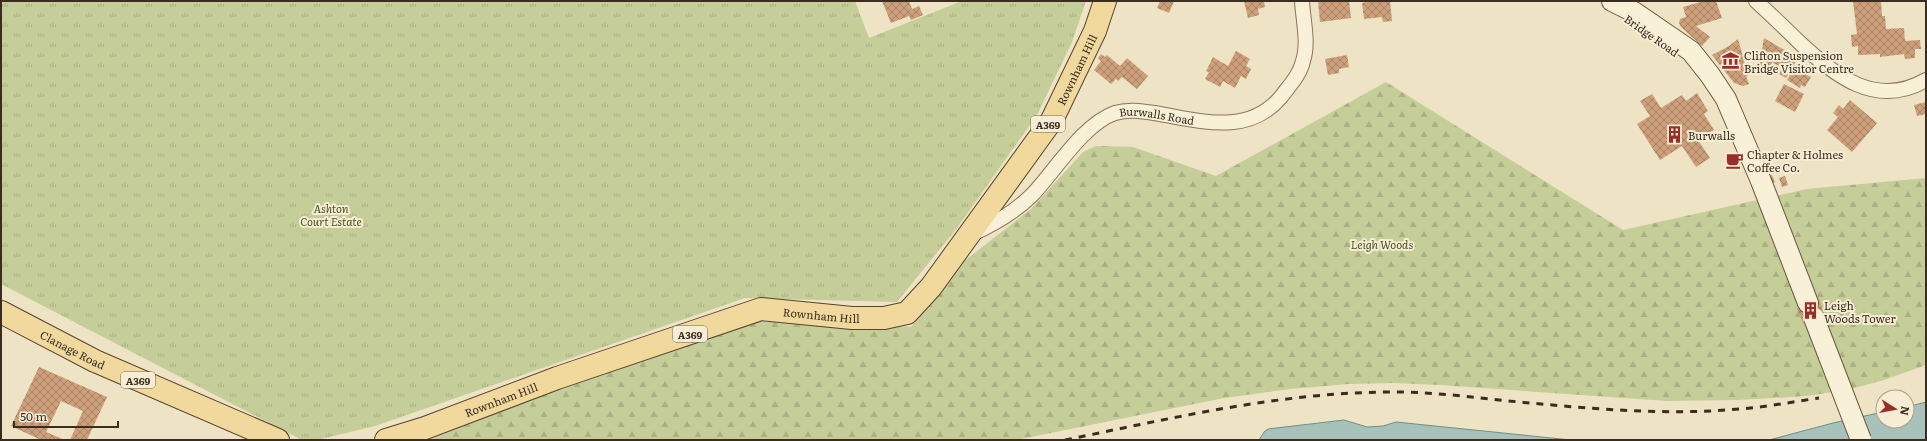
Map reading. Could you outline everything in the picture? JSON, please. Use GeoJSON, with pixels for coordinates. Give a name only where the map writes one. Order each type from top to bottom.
{"type":"FeatureCollection","features":[{"type":"Feature","properties":{"kind":"main road","name":"Rownham Hill"},"geometry":{"type":"LineString","coordinates":[[386,440],[425,428],[557,378],[761,310],[860,318],[884,318],[907,313],[931,287],[1052,120],[1095,31],[1105,1]]}},
{"type":"Feature","properties":{"kind":"main road","name":"Bridge Road"},"geometry":{"type":"LineString","coordinates":[[1611,1],[1627,20],[1705,69],[1726,99],[1776,221],[1860,440]]}},
{"type":"Feature","properties":{"kind":"main road","name":"Clanage Road"},"geometry":{"type":"LineString","coordinates":[[1,312],[95,361],[278,440]]}},
{"type":"Feature","properties":{"kind":"street","name":"Burwalls Road"},"geometry":{"type":"LineString","coordinates":[[969,236],[1002,220],[1031,196],[1093,125],[1115,113],[1134,110],[1226,124],[1256,117],[1275,103],[1293,82],[1304,61],[1305,44],[1302,1]]}},
{"type":"Feature","properties":{"kind":"street"},"geometry":{"type":"LineString","coordinates":[[1756,1],[1825,66],[1850,82],[1872,90],[1890,91],[1908,89],[1926,80]]}},
{"type":"Feature","properties":{"kind":"green space","name":"Ashton Court Estate"},"geometry":{"type":"Polygon","coordinates":[[[1,1],[855,1],[869,38],[962,1],[1086,1],[1072,42],[1037,115],[957,228],[897,302],[745,298],[375,426],[317,440],[302,440],[1,284],[1,1]]]}},
{"type":"Feature","properties":{"kind":"green space","name":"Leigh Woods"},"geometry":{"type":"Polygon","coordinates":[[[1386,82],[1623,230],[1807,189],[1926,178],[1926,365],[1884,380],[1847,390],[1806,396],[1738,400],[1667,401],[1440,385],[1394,383],[1349,384],[1290,389],[1224,398],[1016,440],[428,440],[693,337],[763,318],[911,327],[954,269],[1031,209],[1083,152],[1096,146],[1133,147],[1216,176],[1386,82]]]}},
{"type":"Feature","properties":{"kind":"water"},"geometry":{"type":"Polygon","coordinates":[[[1926,402],[1926,440],[1769,440],[1875,414],[1875,429],[1915,429],[1915,405],[1926,402]]]}},
{"type":"Feature","properties":{"kind":"water"},"geometry":{"type":"Polygon","coordinates":[[[1344,420],[1367,427],[1383,426],[1396,422],[1571,440],[1259,440],[1268,429],[1344,420]]]}},
{"type":"Feature","properties":{"kind":"building"},"geometry":{"type":"Polygon","coordinates":[[[882,1],[909,1],[912,9],[919,6],[923,15],[911,20],[909,16],[891,23],[882,1]]]}},
{"type":"Feature","properties":{"kind":"building"},"geometry":{"type":"Polygon","coordinates":[[[1160,1],[1174,1],[1169,13],[1157,8],[1160,1]]]}},
{"type":"Feature","properties":{"kind":"building"},"geometry":{"type":"Polygon","coordinates":[[[1244,1],[1264,1],[1265,7],[1258,9],[1259,15],[1248,18],[1244,1]]]}},
{"type":"Feature","properties":{"kind":"building"},"geometry":{"type":"Polygon","coordinates":[[[1318,1],[1349,1],[1351,18],[1320,22],[1318,1]]]}},
{"type":"Feature","properties":{"kind":"building"},"geometry":{"type":"Polygon","coordinates":[[[1373,1],[1390,1],[1392,21],[1383,22],[1382,17],[1364,19],[1362,3],[1373,1]]]}},
{"type":"Feature","properties":{"kind":"building"},"geometry":{"type":"Polygon","coordinates":[[[1704,1],[1716,1],[1722,18],[1696,26],[1710,37],[1702,46],[1681,27],[1679,23],[1680,19],[1686,17],[1683,7],[1704,1]]]}},
{"type":"Feature","properties":{"kind":"building"},"geometry":{"type":"Polygon","coordinates":[[[1853,1],[1881,1],[1882,16],[1885,16],[1886,29],[1904,28],[1905,41],[1920,40],[1921,49],[1915,49],[1915,58],[1905,59],[1904,54],[1880,57],[1880,54],[1858,55],[1858,46],[1852,47],[1851,35],[1857,34],[1853,1]]]}},
{"type":"Feature","properties":{"kind":"building"},"geometry":{"type":"Polygon","coordinates":[[[1764,38],[1798,58],[1786,78],[1779,74],[1782,68],[1772,62],[1770,73],[1758,71],[1764,38]]]}},
{"type":"Feature","properties":{"kind":"building","name":"Clifton Suspension Bridge Visitor Centre"},"geometry":{"type":"Polygon","coordinates":[[[1738,39],[1749,84],[1743,86],[1734,83],[1712,55],[1729,46],[1738,39]]]}},
{"type":"Feature","properties":{"kind":"building"},"geometry":{"type":"Polygon","coordinates":[[[1236,51],[1250,59],[1246,66],[1251,69],[1246,79],[1241,76],[1235,88],[1223,81],[1220,87],[1205,79],[1209,72],[1206,71],[1213,57],[1228,66],[1236,51]]]}},
{"type":"Feature","properties":{"kind":"building"},"geometry":{"type":"Polygon","coordinates":[[[1101,54],[1105,57],[1107,55],[1120,66],[1127,58],[1148,76],[1137,89],[1122,77],[1118,81],[1116,79],[1111,84],[1094,70],[1101,61],[1098,58],[1101,54]]]}},
{"type":"Feature","properties":{"kind":"building"},"geometry":{"type":"Polygon","coordinates":[[[1347,55],[1349,67],[1339,69],[1339,73],[1328,75],[1325,59],[1347,55]]]}},
{"type":"Feature","properties":{"kind":"building"},"geometry":{"type":"Polygon","coordinates":[[[1796,65],[1809,72],[1807,75],[1811,77],[1805,87],[1801,85],[1800,88],[1787,80],[1796,65]]]}},
{"type":"Feature","properties":{"kind":"building"},"geometry":{"type":"Polygon","coordinates":[[[1784,84],[1804,94],[1795,112],[1775,101],[1784,84]]]}},
{"type":"Feature","properties":{"kind":"building","name":"Burwalls"},"geometry":{"type":"Polygon","coordinates":[[[1697,93],[1708,111],[1704,114],[1714,130],[1698,140],[1710,158],[1696,167],[1682,146],[1660,160],[1637,124],[1650,116],[1640,101],[1652,94],[1661,108],[1682,95],[1686,101],[1697,93]]]}},
{"type":"Feature","properties":{"kind":"building"},"geometry":{"type":"Polygon","coordinates":[[[1850,100],[1877,123],[1852,152],[1827,130],[1838,117],[1833,113],[1839,105],[1843,109],[1850,100]]]}},
{"type":"Feature","properties":{"kind":"building"},"geometry":{"type":"Polygon","coordinates":[[[1926,102],[1926,114],[1917,116],[1914,105],[1926,102]]]}},
{"type":"Feature","properties":{"kind":"building"},"geometry":{"type":"Polygon","coordinates":[[[1772,175],[1775,182],[1768,184],[1765,178],[1772,175]]]}},
{"type":"Feature","properties":{"kind":"building"},"geometry":{"type":"Polygon","coordinates":[[[1785,176],[1788,185],[1782,187],[1779,178],[1785,176]]]}},
{"type":"Feature","properties":{"kind":"building","name":"Leigh Woods Tower"},"geometry":{"type":"Polygon","coordinates":[[[1819,299],[1824,314],[1803,323],[1797,308],[1819,299]]]}},
{"type":"Feature","properties":{"kind":"building"},"geometry":{"type":"Polygon","coordinates":[[[39,367],[107,397],[87,440],[70,440],[83,411],[61,401],[46,432],[65,440],[41,440],[11,426],[39,367]]]}},
{"type":"Feature","properties":{"kind":"railway"},"geometry":{"type":"LineString","coordinates":[[1065,440],[1187,415],[1269,401],[1351,393],[1430,393],[1591,408],[1665,412],[1715,411],[1749,408],[1819,398]]}},
{"type":"Feature","properties":{"kind":"place","name":"Clifton Suspension Bridge Visitor Centre"},"geometry":{"type":"Point","coordinates":[1731,61]}},
{"type":"Feature","properties":{"kind":"place","name":"Burwalls"},"geometry":{"type":"Point","coordinates":[1675,135]}},
{"type":"Feature","properties":{"kind":"place","name":"Chapter & Holmes Coffee Co."},"geometry":{"type":"Point","coordinates":[1734,160]}},
{"type":"Feature","properties":{"kind":"place","name":"Leigh Woods Tower"},"geometry":{"type":"Point","coordinates":[1811,311]}}]}
